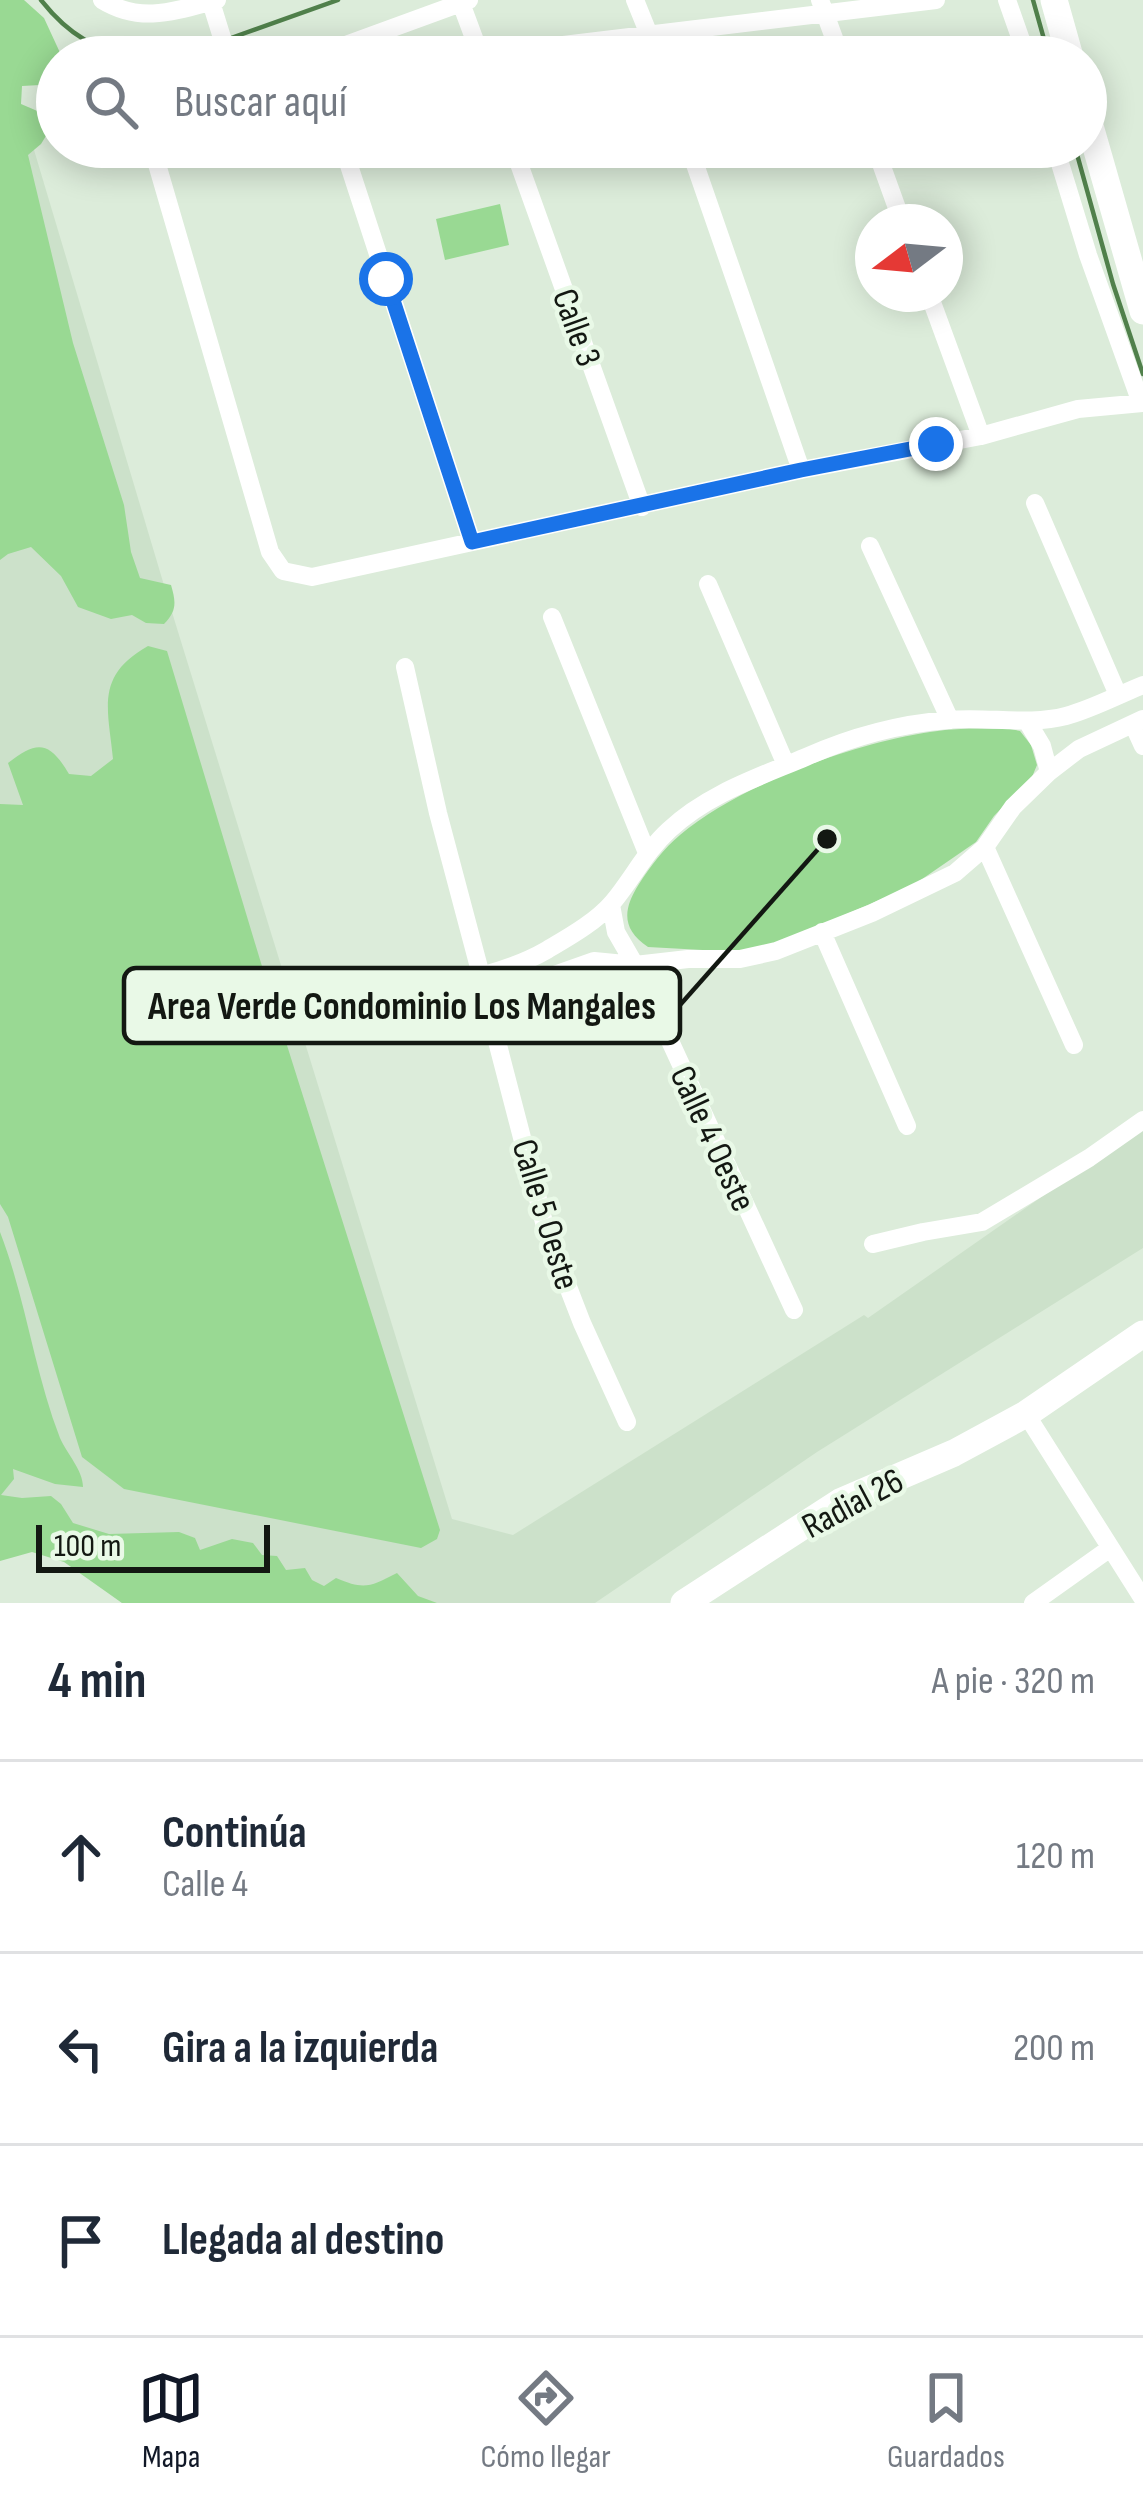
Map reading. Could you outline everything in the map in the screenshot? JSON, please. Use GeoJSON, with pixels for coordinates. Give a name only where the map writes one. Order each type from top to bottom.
{"type":"FeatureCollection","features":[{"type":"Feature","properties":{"kind":"main road"},"geometry":{"type":"LineString","coordinates":[[1054,0],[1064,36]]}},
{"type":"Feature","properties":{"kind":"main road"},"geometry":{"type":"LineString","coordinates":[[1102,168],[1143,311]]}},
{"type":"Feature","properties":{"kind":"main road","name":"Radial 26"},"geometry":{"type":"LineString","coordinates":[[684,1603],[840,1502],[953,1453],[1025,1414],[1143,1334]]}},
{"type":"Feature","properties":{"kind":"street"},"geometry":{"type":"LineString","coordinates":[[102,0],[118,10],[148,15],[214,6],[222,36]]}},
{"type":"Feature","properties":{"kind":"street"},"geometry":{"type":"LineString","coordinates":[[635,0],[650,35]]}},
{"type":"Feature","properties":{"kind":"street"},"geometry":{"type":"LineString","coordinates":[[642,36],[823,6],[936,0]]}},
{"type":"Feature","properties":{"kind":"street"},"geometry":{"type":"LineString","coordinates":[[1007,0],[1020,36]]}},
{"type":"Feature","properties":{"kind":"street"},"geometry":{"type":"LineString","coordinates":[[371,36],[465,2],[475,36]]}},
{"type":"Feature","properties":{"kind":"street"},"geometry":{"type":"LineString","coordinates":[[823,6],[834,36]]}},
{"type":"Feature","properties":{"kind":"street"},"geometry":{"type":"LineString","coordinates":[[158,168],[269,552],[283,571],[312,577],[801,470],[982,436],[1078,409],[1142,403],[1061,168]]}},
{"type":"Feature","properties":{"kind":"street"},"geometry":{"type":"LineString","coordinates":[[350,168],[472,542]]}},
{"type":"Feature","properties":{"kind":"street","name":"Calle 3"},"geometry":{"type":"LineString","coordinates":[[521,168],[642,507]]}},
{"type":"Feature","properties":{"kind":"street"},"geometry":{"type":"LineString","coordinates":[[696,168],[801,470]]}},
{"type":"Feature","properties":{"kind":"street"},"geometry":{"type":"LineString","coordinates":[[883,168],[896,204]]}},
{"type":"Feature","properties":{"kind":"street"},"geometry":{"type":"LineString","coordinates":[[936,312],[982,436]]}},
{"type":"Feature","properties":{"kind":"street"},"geometry":{"type":"LineString","coordinates":[[1035,502],[1118,694]]}},
{"type":"Feature","properties":{"kind":"street"},"geometry":{"type":"LineString","coordinates":[[870,546],[950,720]]}},
{"type":"Feature","properties":{"kind":"street"},"geometry":{"type":"LineString","coordinates":[[708,584],[786,765]]}},
{"type":"Feature","properties":{"kind":"street"},"geometry":{"type":"LineString","coordinates":[[551,617],[647,853]]}},
{"type":"Feature","properties":{"kind":"street"},"geometry":{"type":"LineString","coordinates":[[404,667],[481,974]]}},
{"type":"Feature","properties":{"kind":"street"},"geometry":{"type":"LineString","coordinates":[[1143,685],[1066,716],[1027,721],[950,720],[858,736],[786,765],[693,810],[647,853],[611,905],[543,952],[481,974],[370,998],[362,1004],[361,1014],[366,1022],[377,1024],[486,998],[594,962],[635,965],[740,959],[776,951],[955,873],[985,847],[1013,807],[1079,749],[1138,722],[1143,746]]}},
{"type":"Feature","properties":{"kind":"street"},"geometry":{"type":"LineString","coordinates":[[1066,716],[1062,733],[1079,749]]}},
{"type":"Feature","properties":{"kind":"street"},"geometry":{"type":"LineString","coordinates":[[1027,721],[1042,746],[1049,772]]}},
{"type":"Feature","properties":{"kind":"street"},"geometry":{"type":"LineString","coordinates":[[985,847],[1074,1045]]}},
{"type":"Feature","properties":{"kind":"street","name":"Calle 4 Oeste"},"geometry":{"type":"LineString","coordinates":[[611,905],[616,932],[794,1310]]}},
{"type":"Feature","properties":{"kind":"street"},"geometry":{"type":"LineString","coordinates":[[581,928],[594,962]]}},
{"type":"Feature","properties":{"kind":"street"},"geometry":{"type":"LineString","coordinates":[[822,932],[908,1126]]}},
{"type":"Feature","properties":{"kind":"street","name":"Calle 5 Oeste"},"geometry":{"type":"LineString","coordinates":[[486,998],[546,1230],[627,1422]]}},
{"type":"Feature","properties":{"kind":"street"},"geometry":{"type":"LineString","coordinates":[[873,1244],[982,1222],[1143,1120]]}},
{"type":"Feature","properties":{"kind":"street"},"geometry":{"type":"LineString","coordinates":[[1025,1414],[1143,1599]]}},
{"type":"Feature","properties":{"kind":"street"},"geometry":{"type":"LineString","coordinates":[[1033,1603],[1109,1549]]}},
{"type":"Feature","properties":{"kind":"shaded area"},"geometry":{"type":"Polygon","coordinates":[[[0,36],[36,168],[452,1519],[513,1535],[864,1315],[868,1318],[1143,1126],[1143,1248],[817,1452],[595,1603],[122,1603],[0,1504],[0,36]]]}},
{"type":"Feature","properties":{"kind":"green space"},"geometry":{"type":"Polygon","coordinates":[[[0,0],[24,0],[44,18],[52,36],[36,36],[36,85],[22,86],[21,104],[36,110],[36,148],[28,155],[73,343],[124,505],[140,578],[171,585],[174,606],[164,624],[146,623],[132,615],[111,619],[78,607],[61,576],[31,547],[0,560],[0,0]]]}},
{"type":"Feature","properties":{"kind":"green space"},"geometry":{"type":"Polygon","coordinates":[[[500,204],[509,245],[445,260],[436,219],[500,204]]]}},
{"type":"Feature","properties":{"kind":"green space"},"geometry":{"type":"Polygon","coordinates":[[[148,646],[167,651],[440,1530],[437,1539],[421,1548],[124,1489],[82,1457],[8,1217],[0,1204],[0,804],[23,805],[8,763],[35,747],[43,748],[56,755],[69,774],[91,776],[113,759],[108,709],[112,681],[131,657],[148,646]]]}},
{"type":"Feature","properties":{"kind":"green space"},"geometry":{"type":"Polygon","coordinates":[[[945,730],[1020,731],[1031,745],[1037,765],[1032,777],[976,842],[912,886],[779,943],[739,952],[648,947],[629,926],[630,902],[658,858],[680,835],[737,798],[806,766],[878,743],[945,730]]]}},
{"type":"Feature","properties":{"kind":"green space"},"geometry":{"type":"Polygon","coordinates":[[[0,1232],[51,1413],[83,1487],[55,1484],[13,1469],[14,1479],[1,1495],[51,1496],[73,1523],[109,1534],[179,1532],[195,1538],[200,1550],[232,1539],[253,1543],[262,1555],[277,1556],[286,1570],[305,1568],[312,1580],[324,1586],[336,1578],[367,1585],[397,1573],[418,1596],[437,1603],[122,1603],[64,1562],[32,1552],[0,1561],[0,1232]]]}},
{"type":"Feature","properties":{"kind":"waterway"},"geometry":{"type":"LineString","coordinates":[[41,0],[80,36]]}},
{"type":"Feature","properties":{"kind":"waterway"},"geometry":{"type":"LineString","coordinates":[[237,36],[338,0]]}},
{"type":"Feature","properties":{"kind":"waterway"},"geometry":{"type":"LineString","coordinates":[[1033,0],[1043,36]]}},
{"type":"Feature","properties":{"kind":"waterway"},"geometry":{"type":"LineString","coordinates":[[1081,168],[1143,374]]}},
{"type":"Feature","properties":{"kind":"place","name":"Area Verde Condominio Los Mangales"},"geometry":{"type":"Point","coordinates":[827,839]}},
{"type":"Feature","properties":{"kind":"route"},"geometry":{"type":"LineString","coordinates":[[386,279],[472,542],[936,444]]}}]}
